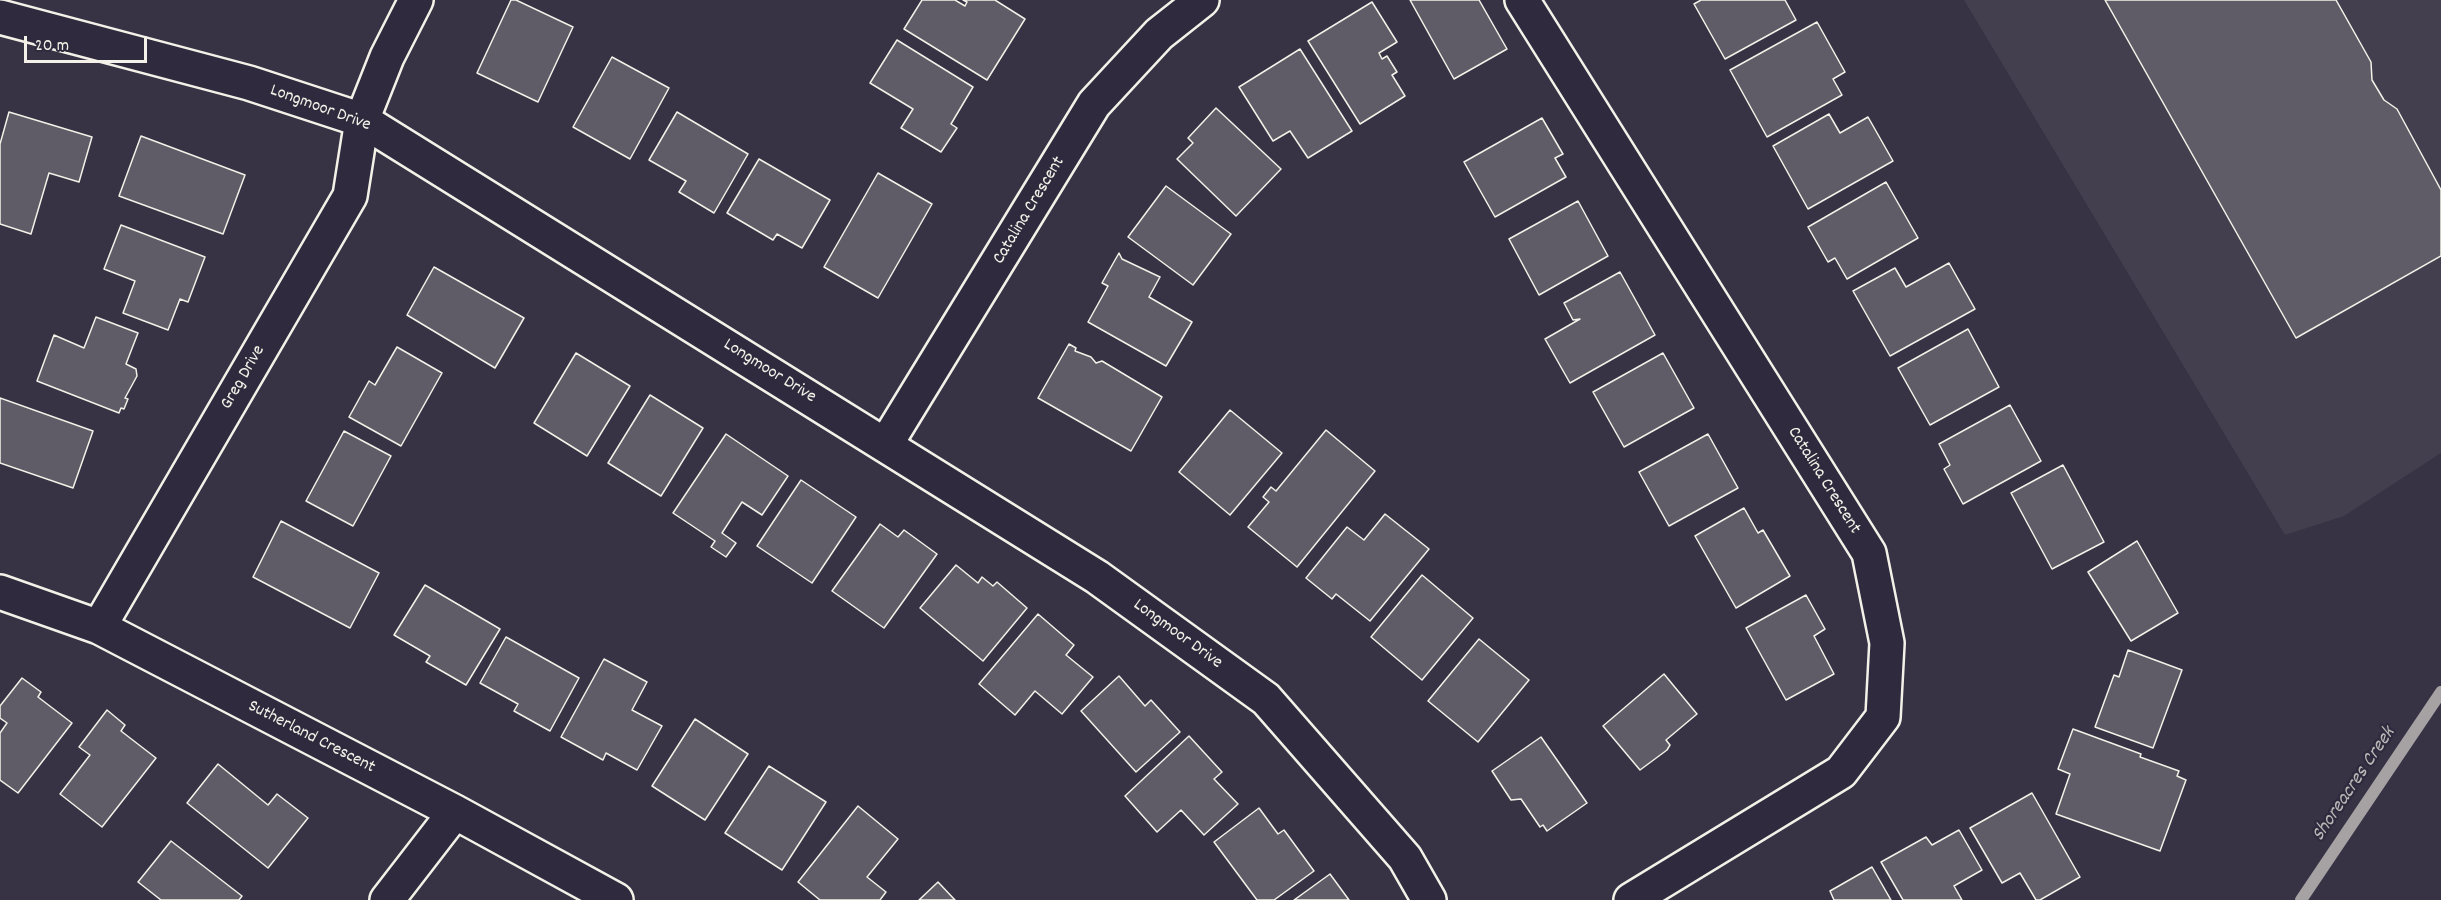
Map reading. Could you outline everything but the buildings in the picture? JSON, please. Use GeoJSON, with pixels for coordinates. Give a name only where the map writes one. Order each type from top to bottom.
{"type":"FeatureCollection","features":[{"type":"Feature","properties":{"kind":"street","name":"Greg Drive"},"geometry":{"type":"LineString","coordinates":[[99,627],[350,196],[362,120],[387,57],[416,0]]}},
{"type":"Feature","properties":{"kind":"street","name":"Catalina Crescent"},"geometry":{"type":"LineString","coordinates":[[886,444],[1095,105],[1159,34],[1202,0]]}},
{"type":"Feature","properties":{"kind":"street","name":"Catalina Crescent"},"geometry":{"type":"LineString","coordinates":[[1522,0],[1869,553],[1887,643],[1883,717],[1841,772],[1631,900]]}},
{"type":"Feature","properties":{"kind":"street","name":"Longmoor Drive"},"geometry":{"type":"LineString","coordinates":[[0,17],[249,83],[362,120],[1097,577],[1266,699],[1404,858],[1429,900]]}},
{"type":"Feature","properties":{"kind":"street","name":"Sutherland Crescent"},"geometry":{"type":"LineString","coordinates":[[0,592],[99,627],[455,812],[616,900]]}},
{"type":"Feature","properties":{"kind":"street"},"geometry":{"type":"LineString","coordinates":[[387,900],[455,812]]}},
{"type":"Feature","properties":{"kind":"shaded area"},"geometry":{"type":"Polygon","coordinates":[[[1964,0],[2441,0],[2441,453],[2344,516],[2285,535],[1964,0]]]}},
{"type":"Feature","properties":{"kind":"waterway","name":"Shoreacres Creek"},"geometry":{"type":"LineString","coordinates":[[2301,900],[2441,692]]}}]}
